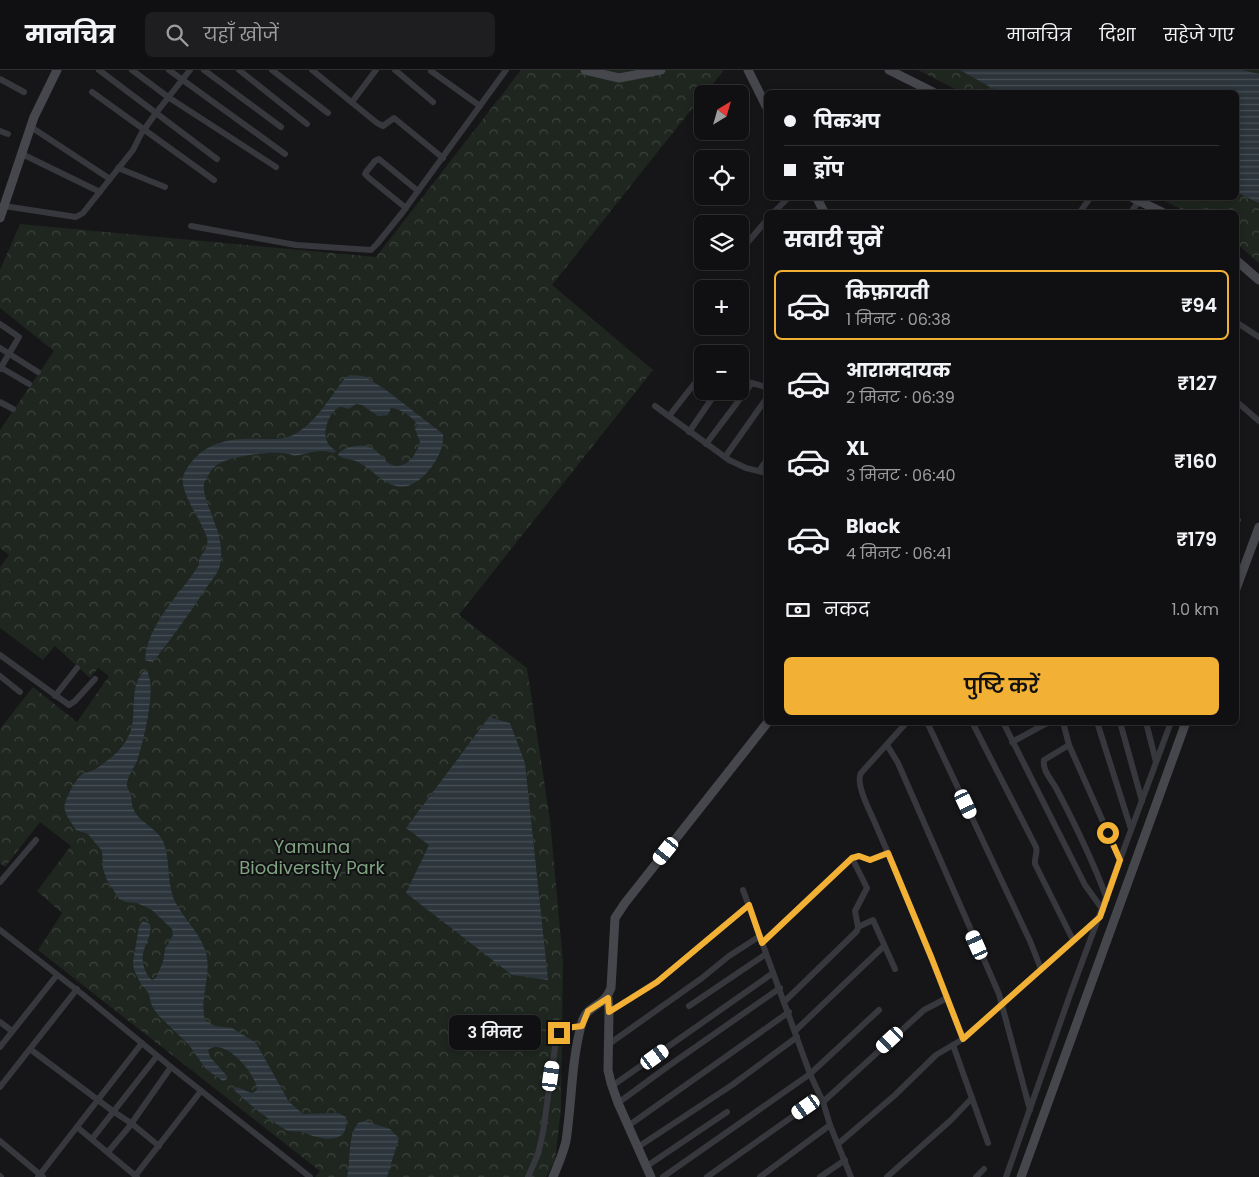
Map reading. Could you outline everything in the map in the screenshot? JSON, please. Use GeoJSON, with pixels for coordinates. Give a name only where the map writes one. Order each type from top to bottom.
{"type":"FeatureCollection","features":[{"type":"Feature","properties":{"kind":"street"},"geometry":{"type":"LineString","coordinates":[[0,218],[31,127],[57,70]]}},
{"type":"Feature","properties":{"kind":"street"},"geometry":{"type":"LineString","coordinates":[[99,70],[217,158]]}},
{"type":"Feature","properties":{"kind":"street"},"geometry":{"type":"LineString","coordinates":[[132,70],[168,97],[276,167]]}},
{"type":"Feature","properties":{"kind":"street"},"geometry":{"type":"LineString","coordinates":[[169,70],[285,154]]}},
{"type":"Feature","properties":{"kind":"street"},"geometry":{"type":"LineString","coordinates":[[4,206],[76,216],[85,211],[136,144],[144,129],[190,70]]}},
{"type":"Feature","properties":{"kind":"street"},"geometry":{"type":"LineString","coordinates":[[204,70],[281,127]]}},
{"type":"Feature","properties":{"kind":"street"},"geometry":{"type":"LineString","coordinates":[[238,70],[307,124]]}},
{"type":"Feature","properties":{"kind":"street"},"geometry":{"type":"LineString","coordinates":[[272,70],[328,113]]}},
{"type":"Feature","properties":{"kind":"street"},"geometry":{"type":"LineString","coordinates":[[312,70],[381,126],[394,118],[443,158]]}},
{"type":"Feature","properties":{"kind":"street"},"geometry":{"type":"LineString","coordinates":[[352,102],[376,70]]}},
{"type":"Feature","properties":{"kind":"street"},"geometry":{"type":"LineString","coordinates":[[395,70],[433,102]]}},
{"type":"Feature","properties":{"kind":"street"},"geometry":{"type":"LineString","coordinates":[[191,226],[296,245],[368,250],[377,244],[406,208],[506,70]]}},
{"type":"Feature","properties":{"kind":"street"},"geometry":{"type":"LineString","coordinates":[[585,70],[619,78],[661,70]]}},
{"type":"Feature","properties":{"kind":"street"},"geometry":{"type":"LineString","coordinates":[[748,70],[764,102]]}},
{"type":"Feature","properties":{"kind":"street"},"geometry":{"type":"LineString","coordinates":[[889,70],[929,90]]}},
{"type":"Feature","properties":{"kind":"street"},"geometry":{"type":"LineString","coordinates":[[432,71],[480,106]]}},
{"type":"Feature","properties":{"kind":"street"},"geometry":{"type":"LineString","coordinates":[[0,79],[24,92]]}},
{"type":"Feature","properties":{"kind":"street"},"geometry":{"type":"LineString","coordinates":[[92,92],[214,180]]}},
{"type":"Feature","properties":{"kind":"street"},"geometry":{"type":"LineString","coordinates":[[31,127],[110,179]]}},
{"type":"Feature","properties":{"kind":"street"},"geometry":{"type":"LineString","coordinates":[[0,131],[8,134]]}},
{"type":"Feature","properties":{"kind":"street"},"geometry":{"type":"LineString","coordinates":[[22,154],[100,192]]}},
{"type":"Feature","properties":{"kind":"street"},"geometry":{"type":"LineString","coordinates":[[406,208],[365,174],[375,160],[379,159],[418,191]]}},
{"type":"Feature","properties":{"kind":"street"},"geometry":{"type":"LineString","coordinates":[[118,168],[165,187]]}},
{"type":"Feature","properties":{"kind":"street"},"geometry":{"type":"LineString","coordinates":[[776,210],[786,200]]}},
{"type":"Feature","properties":{"kind":"street"},"geometry":{"type":"LineString","coordinates":[[1138,200],[1158,210]]}},
{"type":"Feature","properties":{"kind":"street"},"geometry":{"type":"LineString","coordinates":[[749,241],[764,223]]}},
{"type":"Feature","properties":{"kind":"street"},"geometry":{"type":"LineString","coordinates":[[1239,263],[1259,280]]}},
{"type":"Feature","properties":{"kind":"street"},"geometry":{"type":"LineString","coordinates":[[0,324],[19,336],[10,354],[0,367],[29,384]]}},
{"type":"Feature","properties":{"kind":"street"},"geometry":{"type":"LineString","coordinates":[[1239,324],[1259,337]]}},
{"type":"Feature","properties":{"kind":"street"},"geometry":{"type":"LineString","coordinates":[[0,348],[38,372]]}},
{"type":"Feature","properties":{"kind":"street"},"geometry":{"type":"LineString","coordinates":[[749,382],[764,386]]}},
{"type":"Feature","properties":{"kind":"street"},"geometry":{"type":"LineString","coordinates":[[706,444],[752,383]]}},
{"type":"Feature","properties":{"kind":"street"},"geometry":{"type":"LineString","coordinates":[[669,416],[694,384]]}},
{"type":"Feature","properties":{"kind":"street"},"geometry":{"type":"LineString","coordinates":[[689,432],[711,400]]}},
{"type":"Feature","properties":{"kind":"street"},"geometry":{"type":"LineString","coordinates":[[0,402],[13,409]]}},
{"type":"Feature","properties":{"kind":"street"},"geometry":{"type":"LineString","coordinates":[[725,458],[764,402]]}},
{"type":"Feature","properties":{"kind":"street"},"geometry":{"type":"LineString","coordinates":[[1239,405],[1259,421]]}},
{"type":"Feature","properties":{"kind":"street"},"geometry":{"type":"LineString","coordinates":[[655,406],[725,458],[746,468],[764,472]]}},
{"type":"Feature","properties":{"kind":"street"},"geometry":{"type":"LineString","coordinates":[[759,471],[764,463]]}},
{"type":"Feature","properties":{"kind":"street"},"geometry":{"type":"LineString","coordinates":[[1239,581],[1259,527]]}},
{"type":"Feature","properties":{"kind":"street"},"geometry":{"type":"LineString","coordinates":[[0,655],[64,703],[72,704],[95,678]]}},
{"type":"Feature","properties":{"kind":"street"},"geometry":{"type":"LineString","coordinates":[[55,696],[77,668]]}},
{"type":"Feature","properties":{"kind":"street"},"geometry":{"type":"LineString","coordinates":[[0,676],[20,692]]}},
{"type":"Feature","properties":{"kind":"street"},"geometry":{"type":"LineString","coordinates":[[651,1177],[618,1103],[608,1070],[608,998],[611,988],[615,918],[766,725]]}},
{"type":"Feature","properties":{"kind":"street"},"geometry":{"type":"LineString","coordinates":[[904,725],[861,773],[859,782],[963,1039]]}},
{"type":"Feature","properties":{"kind":"street"},"geometry":{"type":"LineString","coordinates":[[928,725],[1030,941],[1041,969]]}},
{"type":"Feature","properties":{"kind":"street"},"geometry":{"type":"LineString","coordinates":[[974,725],[1036,847],[1035,864],[1073,940]]}},
{"type":"Feature","properties":{"kind":"street"},"geometry":{"type":"LineString","coordinates":[[1004,725],[1085,886],[1103,910]]}},
{"type":"Feature","properties":{"kind":"street"},"geometry":{"type":"LineString","coordinates":[[1012,742],[1041,725]]}},
{"type":"Feature","properties":{"kind":"street"},"geometry":{"type":"LineString","coordinates":[[1063,725],[1069,745],[1120,860]]}},
{"type":"Feature","properties":{"kind":"street"},"geometry":{"type":"LineString","coordinates":[[1098,725],[1131,829]]}},
{"type":"Feature","properties":{"kind":"street"},"geometry":{"type":"LineString","coordinates":[[1121,725],[1142,800]]}},
{"type":"Feature","properties":{"kind":"street"},"geometry":{"type":"LineString","coordinates":[[1147,725],[1156,764]]}},
{"type":"Feature","properties":{"kind":"street"},"geometry":{"type":"LineString","coordinates":[[1006,1177],[1071,992],[1103,910],[1170,725]]}},
{"type":"Feature","properties":{"kind":"street"},"geometry":{"type":"LineString","coordinates":[[1021,1177],[1185,725]]}},
{"type":"Feature","properties":{"kind":"street"},"geometry":{"type":"LineString","coordinates":[[887,745],[898,763],[999,994],[1030,1112]]}},
{"type":"Feature","properties":{"kind":"street"},"geometry":{"type":"LineString","coordinates":[[1069,745],[1044,760],[1044,768],[1056,787],[1107,898]]}},
{"type":"Feature","properties":{"kind":"street"},"geometry":{"type":"LineString","coordinates":[[0,882],[36,840]]}},
{"type":"Feature","properties":{"kind":"street"},"geometry":{"type":"LineString","coordinates":[[609,1044],[702,978],[729,956],[761,939],[852,858],[859,856],[870,860],[888,853]]}},
{"type":"Feature","properties":{"kind":"street"},"geometry":{"type":"LineString","coordinates":[[852,858],[867,888],[855,911],[858,927]]}},
{"type":"Feature","properties":{"kind":"street"},"geometry":{"type":"LineString","coordinates":[[743,890],[810,1074],[851,1177]]}},
{"type":"Feature","properties":{"kind":"street"},"geometry":{"type":"LineString","coordinates":[[609,1012],[657,982],[749,905]]}},
{"type":"Feature","properties":{"kind":"street"},"geometry":{"type":"LineString","coordinates":[[838,1144],[895,1095],[936,1055],[963,1039],[1100,917]]}},
{"type":"Feature","properties":{"kind":"street"},"geometry":{"type":"LineString","coordinates":[[785,1001],[854,934],[858,927],[873,920],[894,969]]}},
{"type":"Feature","properties":{"kind":"street"},"geometry":{"type":"LineString","coordinates":[[0,930],[310,1177]]}},
{"type":"Feature","properties":{"kind":"street"},"geometry":{"type":"LineString","coordinates":[[638,1148],[732,1084],[796,1034],[884,946]]}},
{"type":"Feature","properties":{"kind":"street"},"geometry":{"type":"LineString","coordinates":[[689,1006],[766,954]]}},
{"type":"Feature","properties":{"kind":"street"},"geometry":{"type":"LineString","coordinates":[[612,1086],[773,973]]}},
{"type":"Feature","properties":{"kind":"street"},"geometry":{"type":"LineString","coordinates":[[0,1047],[58,975]]}},
{"type":"Feature","properties":{"kind":"street"},"geometry":{"type":"LineString","coordinates":[[618,1103],[780,988]]}},
{"type":"Feature","properties":{"kind":"street"},"geometry":{"type":"LineString","coordinates":[[0,1087],[76,989]]}},
{"type":"Feature","properties":{"kind":"street"},"geometry":{"type":"LineString","coordinates":[[552,1177],[561,1159],[565,1142],[572,1080],[582,1026],[588,1011],[608,998]]}},
{"type":"Feature","properties":{"kind":"street"},"geometry":{"type":"LineString","coordinates":[[707,1177],[839,1088],[924,1010],[947,998]]}},
{"type":"Feature","properties":{"kind":"street"},"geometry":{"type":"LineString","coordinates":[[663,1177],[810,1074],[879,1010]]}},
{"type":"Feature","properties":{"kind":"street"},"geometry":{"type":"LineString","coordinates":[[628,1126],[789,1012]]}},
{"type":"Feature","properties":{"kind":"street"},"geometry":{"type":"LineString","coordinates":[[0,1022],[12,1031]]}},
{"type":"Feature","properties":{"kind":"street"},"geometry":{"type":"LineString","coordinates":[[528,1177],[538,1154],[543,1132],[556,1040],[559,1033],[566,1028],[582,1026]]}},
{"type":"Feature","properties":{"kind":"street"},"geometry":{"type":"LineString","coordinates":[[0,1141],[41,1176],[142,1043]]}},
{"type":"Feature","properties":{"kind":"street"},"geometry":{"type":"LineString","coordinates":[[952,1045],[988,1143]]}},
{"type":"Feature","properties":{"kind":"street"},"geometry":{"type":"LineString","coordinates":[[30,1050],[131,1123],[159,1146]]}},
{"type":"Feature","properties":{"kind":"street"},"geometry":{"type":"LineString","coordinates":[[92,1139],[157,1056]]}},
{"type":"Feature","properties":{"kind":"street"},"geometry":{"type":"LineString","coordinates":[[108,1152],[171,1067]]}},
{"type":"Feature","properties":{"kind":"street"},"geometry":{"type":"LineString","coordinates":[[77,1127],[136,1176],[201,1091]]}},
{"type":"Feature","properties":{"kind":"street"},"geometry":{"type":"LineString","coordinates":[[887,1177],[951,1120],[972,1098]]}},
{"type":"Feature","properties":{"kind":"street"},"geometry":{"type":"LineString","coordinates":[[647,1166],[727,1112]]}},
{"type":"Feature","properties":{"kind":"street"},"geometry":{"type":"LineString","coordinates":[[760,1177],[830,1125]]}},
{"type":"Feature","properties":{"kind":"street"},"geometry":{"type":"LineString","coordinates":[[820,1177],[845,1160]]}},
{"type":"Feature","properties":{"kind":"street"},"geometry":{"type":"LineString","coordinates":[[976,1177],[984,1169]]}},
{"type":"Feature","properties":{"kind":"green space","name":"Yamuna Biodiversity Park"},"geometry":{"type":"Polygon","coordinates":[[[521,70],[724,70],[712,85],[694,85],[694,106],[552,285],[653,370],[459,615],[527,668],[550,820],[563,962],[561,1109],[555,1161],[546,1177],[315,1177],[320,1171],[38,950],[62,913],[37,891],[71,846],[40,822],[5,867],[0,863],[0,729],[33,687],[77,722],[109,676],[98,668],[90,678],[55,646],[43,660],[0,628],[0,567],[9,555],[0,548],[0,430],[54,351],[0,308],[0,270],[20,224],[376,257],[521,70]]]}},
{"type":"Feature","properties":{"kind":"green space"},"geometry":{"type":"Polygon","coordinates":[[[918,70],[1259,70],[1259,263],[1239,246],[1239,210],[1183,210],[1162,200],[1239,200],[1239,90],[957,90],[918,70]]]}},
{"type":"Feature","properties":{"kind":"shaded area"},"geometry":{"type":"Polygon","coordinates":[[[960,70],[1242,70],[1259,74],[1259,203],[1239,193],[1239,90],[995,90],[960,70]]]}},
{"type":"Feature","properties":{"kind":"shaded area"},"geometry":{"type":"Polygon","coordinates":[[[350,375],[364,376],[386,390],[443,434],[440,453],[431,468],[411,485],[404,487],[396,486],[382,479],[360,463],[338,455],[348,448],[364,446],[375,450],[390,464],[401,466],[410,460],[420,442],[415,429],[417,424],[405,413],[391,408],[388,415],[378,416],[362,405],[356,404],[349,409],[337,408],[331,415],[325,434],[328,444],[336,451],[334,453],[318,451],[294,456],[279,453],[256,454],[232,459],[217,465],[208,476],[204,488],[220,539],[221,560],[219,568],[157,657],[151,662],[145,660],[147,646],[158,621],[199,565],[200,558],[207,547],[207,538],[188,500],[183,485],[186,470],[201,453],[217,444],[243,439],[272,439],[291,436],[314,418],[345,378],[350,375]]]}},
{"type":"Feature","properties":{"kind":"shaded area"},"geometry":{"type":"Polygon","coordinates":[[[145,670],[149,676],[151,686],[149,712],[137,761],[128,779],[127,786],[135,813],[163,841],[167,854],[173,897],[199,938],[206,953],[208,970],[203,1003],[205,1020],[215,1026],[232,1028],[256,1043],[289,1102],[303,1114],[338,1113],[346,1117],[344,1133],[339,1137],[326,1139],[303,1132],[288,1131],[272,1121],[234,1090],[236,1087],[253,1093],[257,1090],[253,1077],[242,1062],[221,1048],[214,1047],[208,1050],[210,1057],[227,1076],[227,1079],[223,1081],[206,1069],[189,1045],[158,1015],[152,1006],[148,992],[141,984],[134,970],[133,962],[139,926],[143,921],[150,924],[143,955],[144,967],[152,980],[156,978],[163,962],[165,949],[173,935],[172,929],[152,910],[137,903],[119,899],[107,880],[103,869],[102,851],[88,834],[76,830],[66,814],[64,806],[66,800],[73,785],[80,776],[94,770],[108,760],[121,748],[127,739],[133,722],[136,685],[139,677],[145,670]]]}},
{"type":"Feature","properties":{"kind":"shaded area"},"geometry":{"type":"Polygon","coordinates":[[[489,717],[510,723],[525,763],[548,980],[512,975],[406,893],[429,845],[406,828],[489,717]]]}},
{"type":"Feature","properties":{"kind":"shaded area"},"geometry":{"type":"Polygon","coordinates":[[[365,1121],[390,1129],[399,1138],[387,1177],[347,1177],[352,1135],[358,1123],[365,1121]]]}},
{"type":"Feature","properties":{"kind":"route"},"geometry":{"type":"LineString","coordinates":[[559,1033],[566,1028],[582,1026],[588,1011],[608,998],[609,1012],[657,982],[749,905],[762,943],[852,858],[859,856],[870,860],[888,853],[963,1039],[1100,917],[1120,860],[1108,833]]}}]}
